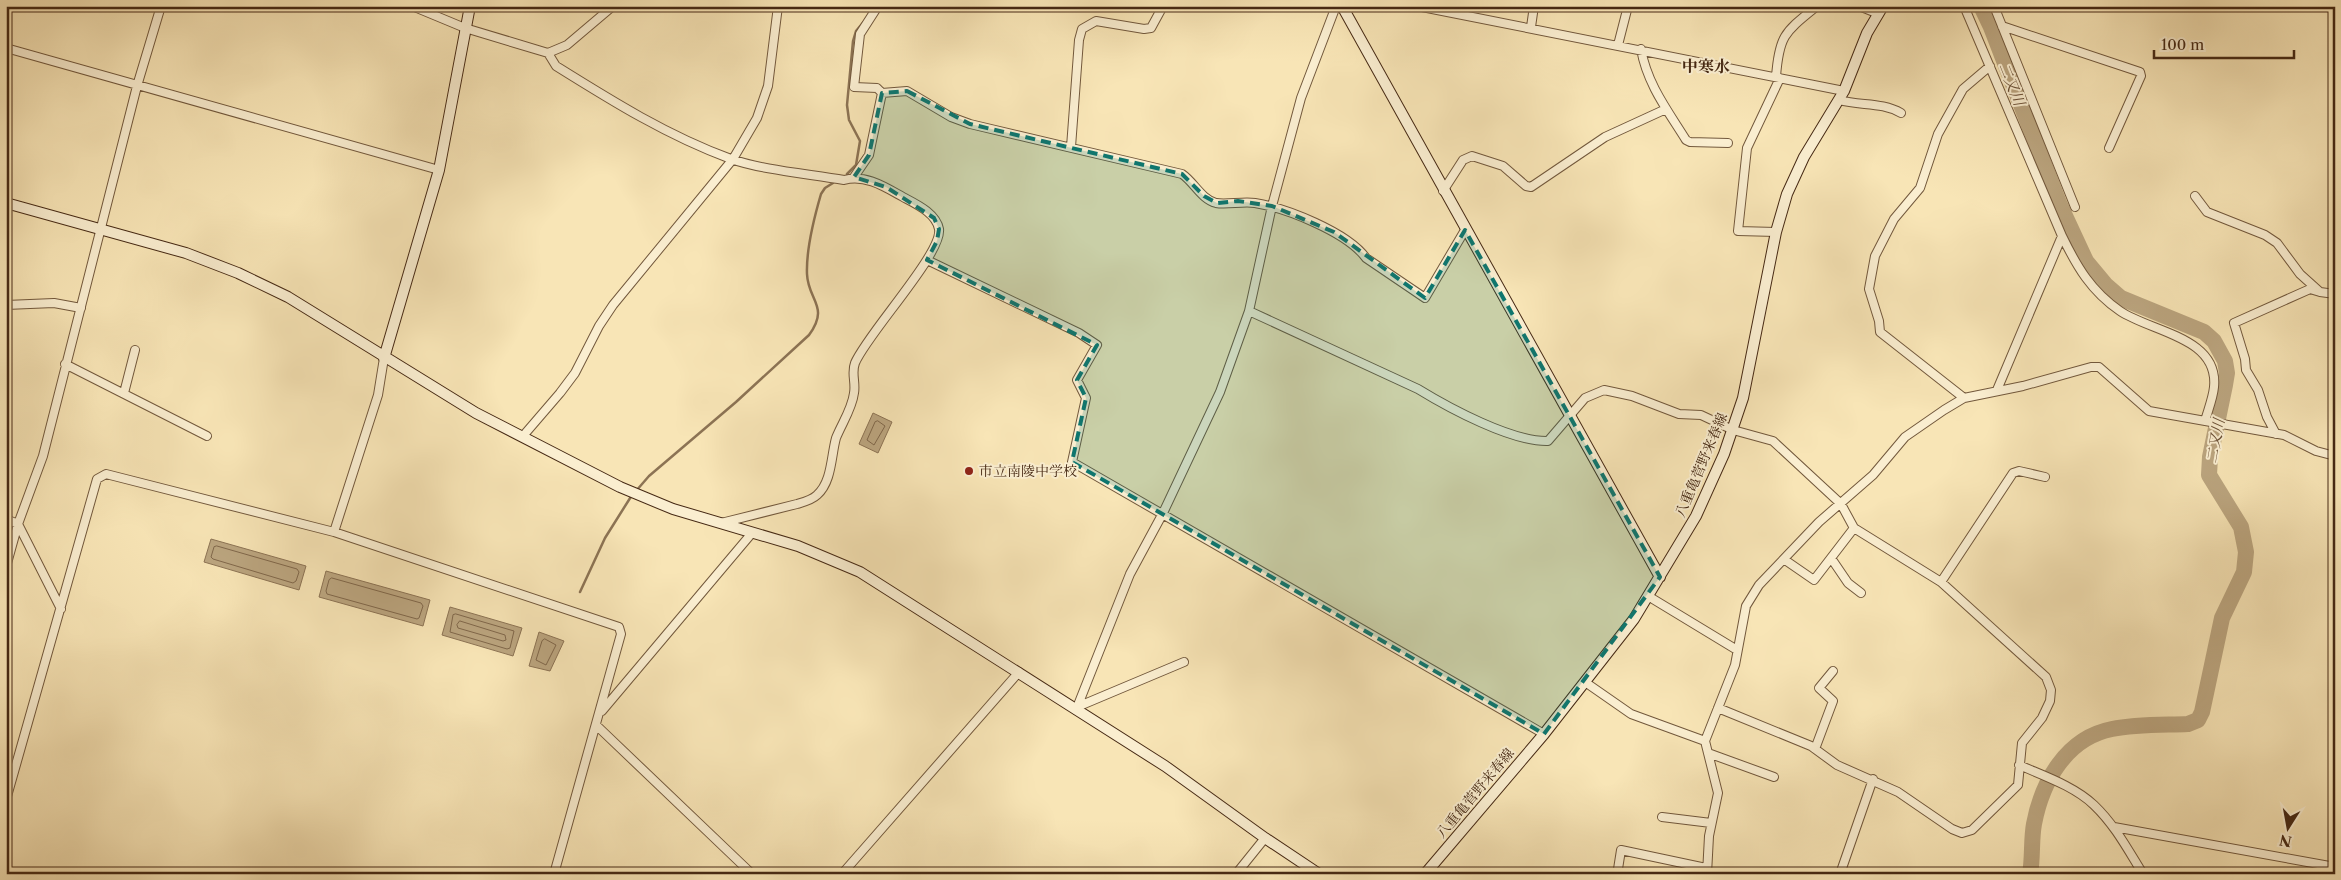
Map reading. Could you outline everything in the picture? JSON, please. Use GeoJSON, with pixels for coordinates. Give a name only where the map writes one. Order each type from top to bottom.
{"type":"FeatureCollection","features":[{"type":"Feature","properties":{"kind":"street"},"geometry":{"type":"LineString","coordinates":[[6,567],[18,524],[43,456],[102,230],[137,86],[161,6]]}},
{"type":"Feature","properties":{"kind":"street"},"geometry":{"type":"LineString","coordinates":[[412,6],[465,28],[548,53],[567,45],[613,6]]}},
{"type":"Feature","properties":{"kind":"street"},"geometry":{"type":"LineString","coordinates":[[334,532],[378,395],[384,358],[439,170],[470,6]]}},
{"type":"Feature","properties":{"kind":"street"},"geometry":{"type":"LineString","coordinates":[[523,436],[575,373],[599,326],[613,306],[733,159],[757,118],[764,101],[778,6]]}},
{"type":"Feature","properties":{"kind":"street"},"geometry":{"type":"LineString","coordinates":[[878,6],[860,34],[854,87],[877,88],[882,93],[907,91],[951,116],[970,124],[1182,174],[1204,196],[1217,203],[1238,201],[1272,206],[1334,232],[1360,250],[1366,258],[1425,298],[1465,230]]}},
{"type":"Feature","properties":{"kind":"street"},"geometry":{"type":"LineString","coordinates":[[1071,147],[1079,40],[1082,30],[1096,21],[1144,29],[1151,28],[1163,6]]}},
{"type":"Feature","properties":{"kind":"street"},"geometry":{"type":"LineString","coordinates":[[1076,708],[1130,574],[1163,513],[1220,392],[1249,312],[1272,206],[1301,98],[1336,6]]}},
{"type":"Feature","properties":{"kind":"street"},"geometry":{"type":"LineString","coordinates":[[1342,6],[1443,191],[1660,577]]}},
{"type":"Feature","properties":{"kind":"street"},"geometry":{"type":"LineString","coordinates":[[1417,6],[1778,77],[1842,96],[1854,104],[1881,104],[1902,113]]}},
{"type":"Feature","properties":{"kind":"street"},"geometry":{"type":"LineString","coordinates":[[1531,28],[1534,6]]}},
{"type":"Feature","properties":{"kind":"street"},"geometry":{"type":"LineString","coordinates":[[1618,45],[1628,6]]}},
{"type":"Feature","properties":{"kind":"street"},"geometry":{"type":"LineString","coordinates":[[1776,232],[1738,231],[1747,148],[1778,77],[1778,50],[1792,26],[1817,6]]}},
{"type":"Feature","properties":{"kind":"street"},"geometry":{"type":"LineString","coordinates":[[1859,6],[1881,10]]}},
{"type":"Feature","properties":{"kind":"street"},"geometry":{"type":"LineString","coordinates":[[1964,6],[2077,268],[2107,300],[2136,320],[2186,339],[2205,356],[2214,377],[2214,389],[2205,421]]}},
{"type":"Feature","properties":{"kind":"street"},"geometry":{"type":"LineString","coordinates":[[1994,6],[2075,207]]}},
{"type":"Feature","properties":{"kind":"street","name":"八重亀菅野来春線"},"geometry":{"type":"LineString","coordinates":[[1425,874],[1544,734],[1634,619],[1696,516],[1733,430],[1745,389],[1776,232],[1787,194],[1804,157],[1842,96],[1867,33],[1881,10]]}},
{"type":"Feature","properties":{"kind":"street"},"geometry":{"type":"LineString","coordinates":[[2002,26],[2140,72],[2141,76],[2109,148]]}},
{"type":"Feature","properties":{"kind":"street"},"geometry":{"type":"LineString","coordinates":[[6,48],[439,170]]}},
{"type":"Feature","properties":{"kind":"street"},"geometry":{"type":"LineString","coordinates":[[1641,49],[1650,80],[1666,109],[1690,142],[1728,143]]}},
{"type":"Feature","properties":{"kind":"street"},"geometry":{"type":"LineString","coordinates":[[548,53],[556,66],[640,118],[684,139],[733,159],[844,180],[854,177],[886,187],[924,209],[934,218],[939,229],[937,241],[927,260],[886,316],[856,362],[853,371],[853,399],[836,439],[828,475],[819,494],[809,501],[719,524]]}},
{"type":"Feature","properties":{"kind":"street"},"geometry":{"type":"LineString","coordinates":[[1964,398],[1880,332],[1879,321],[1869,289],[1875,256],[1881,241],[1894,219],[1920,188],[1938,134],[1963,89],[1990,66]]}},
{"type":"Feature","properties":{"kind":"street"},"geometry":{"type":"LineString","coordinates":[[854,177],[869,155],[882,93]]}},
{"type":"Feature","properties":{"kind":"street"},"geometry":{"type":"LineString","coordinates":[[1443,191],[1463,160],[1472,156],[1503,166],[1526,186],[1531,186],[1605,137],[1666,109]]}},
{"type":"Feature","properties":{"kind":"street"},"geometry":{"type":"LineString","coordinates":[[2195,196],[2207,212],[2265,235],[2277,243],[2300,274],[2320,292]]}},
{"type":"Feature","properties":{"kind":"street"},"geometry":{"type":"LineString","coordinates":[[6,203],[186,254],[238,273],[288,297],[384,358],[476,413],[628,490],[673,509],[798,546],[860,572],[1165,766],[1265,838],[1319,874]]}},
{"type":"Feature","properties":{"kind":"street"},"geometry":{"type":"LineString","coordinates":[[1996,390],[2062,236]]}},
{"type":"Feature","properties":{"kind":"street"},"geometry":{"type":"LineString","coordinates":[[927,260],[1079,333],[1097,345],[1077,380],[1086,398],[1072,462],[1544,734]]}},
{"type":"Feature","properties":{"kind":"street"},"geometry":{"type":"LineString","coordinates":[[2276,434],[2267,417],[2258,390],[2246,370],[2245,359],[2234,323],[2310,289],[2335,294]]}},
{"type":"Feature","properties":{"kind":"street"},"geometry":{"type":"LineString","coordinates":[[6,305],[54,303],[81,308]]}},
{"type":"Feature","properties":{"kind":"street"},"geometry":{"type":"LineString","coordinates":[[1249,312],[1418,389],[1438,401],[1490,426],[1539,441],[1548,441],[1585,398],[1604,390],[1632,396],[1679,414],[1701,415],[1733,430],[1773,441],[1842,504],[1854,528],[1941,582],[2046,677],[2050,690],[2050,701],[2042,718],[2022,743],[2018,785],[1972,830],[1962,833],[1952,829],[1898,792],[1837,764],[1815,749],[1718,708]]}},
{"type":"Feature","properties":{"kind":"street"},"geometry":{"type":"LineString","coordinates":[[124,393],[135,350]]}},
{"type":"Feature","properties":{"kind":"street"},"geometry":{"type":"LineString","coordinates":[[66,364],[207,436]]}},
{"type":"Feature","properties":{"kind":"street"},"geometry":{"type":"LineString","coordinates":[[1618,869],[1621,850],[1706,871],[1718,794],[1705,741],[1735,665],[1746,606],[1758,585],[1785,560],[1819,522],[1842,504],[1873,475],[1905,437],[1964,398],[2023,386],[2091,366],[2099,367],[2150,411],[2276,434],[2316,451],[2335,456]]}},
{"type":"Feature","properties":{"kind":"street"},"geometry":{"type":"LineString","coordinates":[[1941,582],[2013,473],[2019,472],[2046,477]]}},
{"type":"Feature","properties":{"kind":"street"},"geometry":{"type":"LineString","coordinates":[[6,800],[97,479],[106,474],[334,532],[619,627],[621,634],[600,714],[554,874]]}},
{"type":"Feature","properties":{"kind":"street"},"geometry":{"type":"LineString","coordinates":[[6,519],[18,524],[61,610]]}},
{"type":"Feature","properties":{"kind":"street"},"geometry":{"type":"LineString","coordinates":[[1785,560],[1814,580],[1854,528]]}},
{"type":"Feature","properties":{"kind":"street"},"geometry":{"type":"LineString","coordinates":[[600,714],[752,532]]}},
{"type":"Feature","properties":{"kind":"street"},"geometry":{"type":"LineString","coordinates":[[1831,558],[1848,583],[1861,593]]}},
{"type":"Feature","properties":{"kind":"street"},"geometry":{"type":"LineString","coordinates":[[1648,596],[1737,650]]}},
{"type":"Feature","properties":{"kind":"street"},"geometry":{"type":"LineString","coordinates":[[1076,708],[1184,662]]}},
{"type":"Feature","properties":{"kind":"street"},"geometry":{"type":"LineString","coordinates":[[1815,749],[1833,701],[1819,688],[1833,671]]}},
{"type":"Feature","properties":{"kind":"street"},"geometry":{"type":"LineString","coordinates":[[842,874],[1019,672]]}},
{"type":"Feature","properties":{"kind":"street"},"geometry":{"type":"LineString","coordinates":[[1585,682],[1632,714],[1705,741]]}},
{"type":"Feature","properties":{"kind":"street"},"geometry":{"type":"LineString","coordinates":[[596,725],[752,874]]}},
{"type":"Feature","properties":{"kind":"street"},"geometry":{"type":"LineString","coordinates":[[1708,753],[1774,777]]}},
{"type":"Feature","properties":{"kind":"street"},"geometry":{"type":"LineString","coordinates":[[2019,765],[2060,783],[2092,804],[2114,827],[2144,874]]}},
{"type":"Feature","properties":{"kind":"street"},"geometry":{"type":"LineString","coordinates":[[1840,874],[1872,779]]}},
{"type":"Feature","properties":{"kind":"street"},"geometry":{"type":"LineString","coordinates":[[1662,817],[1712,824]]}},
{"type":"Feature","properties":{"kind":"street"},"geometry":{"type":"LineString","coordinates":[[2114,827],[2335,867]]}},
{"type":"Feature","properties":{"kind":"street"},"geometry":{"type":"LineString","coordinates":[[1236,874],[1265,838]]}},
{"type":"Feature","properties":{"kind":"highlighted area"},"geometry":{"type":"Polygon","coordinates":[[[907,91],[970,124],[1182,174],[1204,196],[1217,203],[1238,201],[1272,206],[1334,232],[1425,298],[1465,230],[1660,577],[1544,734],[1072,462],[1086,398],[1077,380],[1097,345],[927,260],[937,241],[939,229],[934,218],[886,187],[854,177],[869,155],[882,93],[907,91]]]}},
{"type":"Feature","properties":{"kind":"water"},"geometry":{"type":"Polygon","coordinates":[[[873,413],[892,422],[878,453],[859,444],[873,413]]]}},
{"type":"Feature","properties":{"kind":"water"},"geometry":{"type":"Polygon","coordinates":[[[211,539],[306,566],[299,590],[204,562],[211,539]]]}},
{"type":"Feature","properties":{"kind":"water"},"geometry":{"type":"Polygon","coordinates":[[[326,571],[430,600],[423,626],[319,597],[326,571]]]}},
{"type":"Feature","properties":{"kind":"water"},"geometry":{"type":"Polygon","coordinates":[[[450,607],[522,628],[513,656],[442,635],[450,607]]]}},
{"type":"Feature","properties":{"kind":"water"},"geometry":{"type":"Polygon","coordinates":[[[539,632],[564,641],[550,671],[529,666],[539,632]]]}},
{"type":"Feature","properties":{"kind":"waterway","name":"二又川"},"geometry":{"type":"LineString","coordinates":[[1981,6],[1991,27],[2059,203],[2086,261],[2106,285],[2121,298],[2204,332],[2214,341],[2225,361],[2227,373],[2210,457],[2209,475],[2241,527],[2246,552],[2244,572],[2222,618],[2202,712],[2198,720],[2188,724],[2140,725],[2112,729],[2096,734],[2069,752],[2050,778],[2038,808],[2033,830],[2030,874]]}},
{"type":"Feature","properties":{"kind":"waterway"},"geometry":{"type":"LineString","coordinates":[[847,174],[856,165],[860,141],[849,120],[847,105],[853,41],[856,31],[866,19]]}},
{"type":"Feature","properties":{"kind":"waterway"},"geometry":{"type":"LineString","coordinates":[[636,491],[649,476],[736,402],[809,335],[818,317],[818,310],[808,283],[809,244],[821,194],[825,188],[833,183]]}},
{"type":"Feature","properties":{"kind":"waterway"},"geometry":{"type":"LineString","coordinates":[[580,592],[605,538],[632,495]]}},
{"type":"Feature","properties":{"kind":"place","name":"市立南陵中学校"},"geometry":{"type":"Point","coordinates":[969,471]}},
{"type":"Feature","properties":{"kind":"district","name":"中寒水"},"geometry":{"type":"Point","coordinates":[1706,66]}}]}
